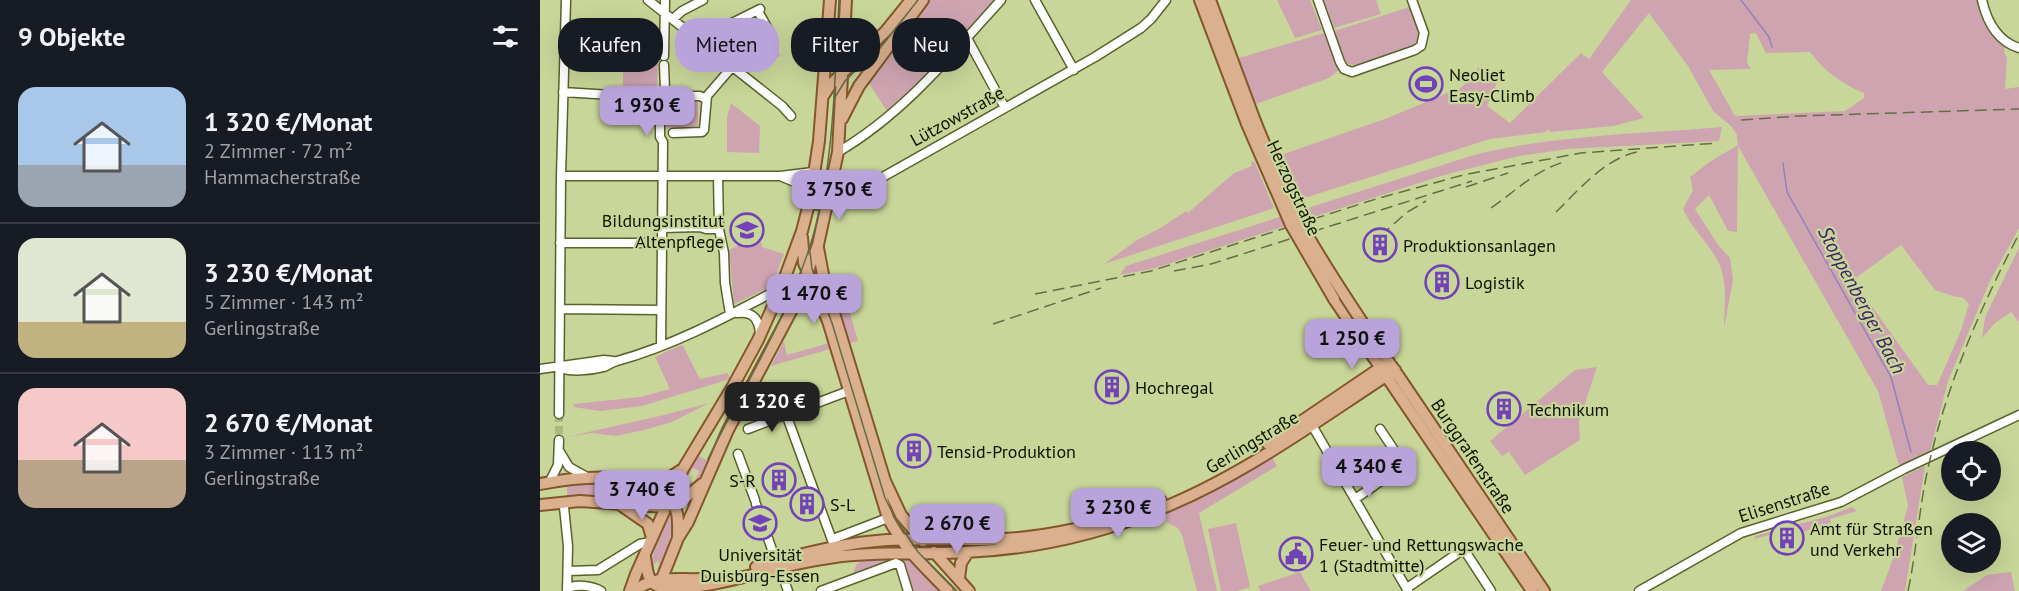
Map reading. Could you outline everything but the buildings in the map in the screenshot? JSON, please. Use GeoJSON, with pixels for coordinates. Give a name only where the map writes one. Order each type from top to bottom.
{"type":"FeatureCollection","features":[{"type":"Feature","properties":{"kind":"main road"},"geometry":{"type":"LineString","coordinates":[[630,591],[683,469],[733,386],[760,335],[781,288],[802,231],[811,196],[819,141],[830,0]]}},
{"type":"Feature","properties":{"kind":"main road"},"geometry":{"type":"LineString","coordinates":[[845,18],[846,0]]}},
{"type":"Feature","properties":{"kind":"main road"},"geometry":{"type":"LineString","coordinates":[[880,37],[911,0]]}},
{"type":"Feature","properties":{"kind":"main road"},"geometry":{"type":"LineString","coordinates":[[840,122],[859,86],[923,0]]}},
{"type":"Feature","properties":{"kind":"main road","name":"Herzogstraße"},"geometry":{"type":"LineString","coordinates":[[1198,0],[1251,123],[1300,222],[1385,365]]}},
{"type":"Feature","properties":{"kind":"main road","name":"Herzogstraße"},"geometry":{"type":"LineString","coordinates":[[1210,0],[1251,123]]}},
{"type":"Feature","properties":{"kind":"main road"},"geometry":{"type":"LineString","coordinates":[[823,96],[841,74]]}},
{"type":"Feature","properties":{"kind":"main road"},"geometry":{"type":"LineString","coordinates":[[657,585],[678,538],[688,522],[728,430],[795,304],[808,273],[828,207],[838,152],[841,74]]}},
{"type":"Feature","properties":{"kind":"main road"},"geometry":{"type":"LineString","coordinates":[[802,231],[803,259],[822,305],[889,492],[901,515],[969,591]]}},
{"type":"Feature","properties":{"kind":"main road"},"geometry":{"type":"LineString","coordinates":[[818,245],[824,280],[888,518],[910,552],[948,591]]}},
{"type":"Feature","properties":{"kind":"main road"},"geometry":{"type":"LineString","coordinates":[[795,304],[811,302],[822,305]]}},
{"type":"Feature","properties":{"kind":"main road","name":"Gerlingstraße"},"geometry":{"type":"LineString","coordinates":[[834,548],[872,552],[968,552],[1026,546],[1083,535],[1152,512],[1208,488],[1310,421],[1385,365]]}},
{"type":"Feature","properties":{"kind":"main road","name":"Burggrafenstraße"},"geometry":{"type":"LineString","coordinates":[[1385,365],[1532,591]]}},
{"type":"Feature","properties":{"kind":"main road","name":"Burggrafenstraße"},"geometry":{"type":"LineString","coordinates":[[1385,365],[1544,591]]}},
{"type":"Feature","properties":{"kind":"main road","name":"Gerlingstraße"},"geometry":{"type":"LineString","coordinates":[[635,591],[687,579],[727,576],[834,548],[900,539],[984,540],[1024,537],[1113,518],[1157,503],[1205,481],[1310,421]]}},
{"type":"Feature","properties":{"kind":"main road"},"geometry":{"type":"LineString","coordinates":[[544,483],[587,478],[628,480],[650,485],[664,481],[683,469]]}},
{"type":"Feature","properties":{"kind":"main road"},"geometry":{"type":"LineString","coordinates":[[540,505],[580,501],[619,505],[669,503],[696,490],[705,482]]}},
{"type":"Feature","properties":{"kind":"main road"},"geometry":{"type":"LineString","coordinates":[[650,485],[677,514],[678,538]]}},
{"type":"Feature","properties":{"kind":"main road"},"geometry":{"type":"LineString","coordinates":[[619,505],[648,524],[651,540]]}},
{"type":"Feature","properties":{"kind":"main road"},"geometry":{"type":"LineString","coordinates":[[959,578],[962,563],[968,552]]}},
{"type":"Feature","properties":{"kind":"main road"},"geometry":{"type":"LineString","coordinates":[[645,557],[657,585]]}},
{"type":"Feature","properties":{"kind":"main road","name":"Gerlingstraße"},"geometry":{"type":"LineString","coordinates":[[657,585],[718,585],[780,562]]}},
{"type":"Feature","properties":{"kind":"main road"},"geometry":{"type":"LineString","coordinates":[[667,566],[687,579]]}},
{"type":"Feature","properties":{"kind":"street"},"geometry":{"type":"LineString","coordinates":[[566,0],[566,18]]}},
{"type":"Feature","properties":{"kind":"street"},"geometry":{"type":"LineString","coordinates":[[648,0],[673,19],[682,10],[703,0]]}},
{"type":"Feature","properties":{"kind":"street"},"geometry":{"type":"LineString","coordinates":[[661,346],[663,176],[660,98],[665,90],[665,0]]}},
{"type":"Feature","properties":{"kind":"street"},"geometry":{"type":"LineString","coordinates":[[970,35],[1001,0]]}},
{"type":"Feature","properties":{"kind":"street"},"geometry":{"type":"LineString","coordinates":[[1035,0],[1074,70]]}},
{"type":"Feature","properties":{"kind":"street"},"geometry":{"type":"LineString","coordinates":[[1318,0],[1344,69],[1352,72],[1421,46],[1424,33],[1412,0]]}},
{"type":"Feature","properties":{"kind":"street"},"geometry":{"type":"LineString","coordinates":[[1982,0],[1988,22],[1996,33],[2005,42],[2019,48]]}},
{"type":"Feature","properties":{"kind":"street","name":"Lützowstraße"},"geometry":{"type":"LineString","coordinates":[[828,207],[1074,70],[1141,28],[1164,2]]}},
{"type":"Feature","properties":{"kind":"street"},"geometry":{"type":"LineString","coordinates":[[742,18],[759,10],[763,18]]}},
{"type":"Feature","properties":{"kind":"street"},"geometry":{"type":"LineString","coordinates":[[970,44],[1005,108]]}},
{"type":"Feature","properties":{"kind":"street"},"geometry":{"type":"LineString","coordinates":[[559,414],[564,72]]}},
{"type":"Feature","properties":{"kind":"street"},"geometry":{"type":"LineString","coordinates":[[673,133],[704,130],[706,99],[728,72]]}},
{"type":"Feature","properties":{"kind":"street"},"geometry":{"type":"LineString","coordinates":[[738,72],[791,116]]}},
{"type":"Feature","properties":{"kind":"street"},"geometry":{"type":"LineString","coordinates":[[838,152],[858,140],[911,98],[935,72]]}},
{"type":"Feature","properties":{"kind":"street"},"geometry":{"type":"LineString","coordinates":[[563,92],[660,98]]}},
{"type":"Feature","properties":{"kind":"street"},"geometry":{"type":"LineString","coordinates":[[679,96],[700,96],[706,99]]}},
{"type":"Feature","properties":{"kind":"street"},"geometry":{"type":"LineString","coordinates":[[561,177],[663,176],[718,179],[813,172]]}},
{"type":"Feature","properties":{"kind":"street"},"geometry":{"type":"LineString","coordinates":[[780,176],[797,183],[811,196],[816,205],[828,207]]}},
{"type":"Feature","properties":{"kind":"street"},"geometry":{"type":"LineString","coordinates":[[718,179],[719,229],[724,254],[724,284],[730,314]]}},
{"type":"Feature","properties":{"kind":"street"},"geometry":{"type":"LineString","coordinates":[[811,196],[823,189],[853,193]]}},
{"type":"Feature","properties":{"kind":"street"},"geometry":{"type":"LineString","coordinates":[[661,228],[719,229]]}},
{"type":"Feature","properties":{"kind":"street"},"geometry":{"type":"LineString","coordinates":[[560,243],[661,243]]}},
{"type":"Feature","properties":{"kind":"street"},"geometry":{"type":"LineString","coordinates":[[540,369],[592,368],[635,356],[730,314],[781,288]]}},
{"type":"Feature","properties":{"kind":"street"},"geometry":{"type":"LineString","coordinates":[[560,309],[661,310]]}},
{"type":"Feature","properties":{"kind":"street"},"geometry":{"type":"LineString","coordinates":[[730,314],[744,312],[752,314],[759,324],[760,335]]}},
{"type":"Feature","properties":{"kind":"street"},"geometry":{"type":"LineString","coordinates":[[748,429],[853,389]]}},
{"type":"Feature","properties":{"kind":"street"},"geometry":{"type":"LineString","coordinates":[[786,414],[834,548]]}},
{"type":"Feature","properties":{"kind":"street","name":"Elisenstraße"},"geometry":{"type":"LineString","coordinates":[[1639,591],[1741,533],[1764,524],[1827,508],[2019,415]]}},
{"type":"Feature","properties":{"kind":"street"},"geometry":{"type":"LineString","coordinates":[[1310,421],[1407,590],[1461,551],[1465,551],[1491,591]]}},
{"type":"Feature","properties":{"kind":"street"},"geometry":{"type":"LineString","coordinates":[[1355,499],[1404,465],[1380,429]]}},
{"type":"Feature","properties":{"kind":"street"},"geometry":{"type":"LineString","coordinates":[[544,483],[556,471],[560,452],[559,440]]}},
{"type":"Feature","properties":{"kind":"street"},"geometry":{"type":"LineString","coordinates":[[560,452],[569,467],[587,478]]}},
{"type":"Feature","properties":{"kind":"street"},"geometry":{"type":"LineString","coordinates":[[738,454],[780,562],[788,591]]}},
{"type":"Feature","properties":{"kind":"street"},"geometry":{"type":"LineString","coordinates":[[564,507],[568,546],[567,590]]}},
{"type":"Feature","properties":{"kind":"street","name":"Gerlingstraße"},"geometry":{"type":"LineString","coordinates":[[834,548],[888,518]]}},
{"type":"Feature","properties":{"kind":"street"},"geometry":{"type":"LineString","coordinates":[[568,571],[598,570],[640,544],[651,540]]}},
{"type":"Feature","properties":{"kind":"street"},"geometry":{"type":"LineString","coordinates":[[821,591],[893,563],[900,565],[908,591]]}},
{"type":"Feature","properties":{"kind":"street"},"geometry":{"type":"LineString","coordinates":[[845,582],[849,591]]}},
{"type":"Feature","properties":{"kind":"street"},"geometry":{"type":"LineString","coordinates":[[567,590],[574,585],[596,588],[601,591]]}},
{"type":"Feature","properties":{"kind":"shaded area"},"geometry":{"type":"Polygon","coordinates":[[[929,0],[1000,0],[970,31],[970,18],[915,18],[929,0]]]}},
{"type":"Feature","properties":{"kind":"shaded area"},"geometry":{"type":"Polygon","coordinates":[[[1277,0],[1310,0],[1322,30],[1295,38],[1277,0]]]}},
{"type":"Feature","properties":{"kind":"shaded area"},"geometry":{"type":"Polygon","coordinates":[[[1324,0],[1376,0],[1381,14],[1334,28],[1324,0]]]}},
{"type":"Feature","properties":{"kind":"shaded area"},"geometry":{"type":"Polygon","coordinates":[[[1631,0],[1982,0],[2005,45],[2004,52],[2007,58],[2005,89],[2019,87],[2019,228],[1989,283],[1948,381],[1930,451],[1899,466],[1878,391],[1738,146],[1737,232],[1728,231],[1709,195],[1695,209],[1719,246],[1730,258],[1733,280],[1724,328],[1725,300],[1722,272],[1715,256],[1683,209],[1693,190],[1690,177],[1738,145],[1737,135],[1731,126],[1713,111],[1688,66],[1649,13],[1602,72],[1644,118],[1613,126],[1550,132],[1546,130],[1546,132],[1490,139],[1295,201],[1275,157],[1385,119],[1462,87],[1479,67],[1498,80],[1487,106],[1510,123],[1581,53],[1589,59],[1631,0]],[[1756,33],[1750,34],[1747,63],[1751,69],[1709,70],[1735,116],[1845,111],[1864,98],[1864,93],[1834,76],[1810,52],[1766,53],[1756,33]],[[1901,245],[1853,280],[1928,385],[1937,385],[1960,333],[1969,304],[1962,297],[1935,290],[1901,245]]]}},
{"type":"Feature","properties":{"kind":"shaded area"},"geometry":{"type":"Polygon","coordinates":[[[1410,7],[1419,32],[1413,46],[1360,66],[1348,64],[1334,31],[1410,7]]]}},
{"type":"Feature","properties":{"kind":"shaded area"},"geometry":{"type":"Polygon","coordinates":[[[1324,33],[1339,70],[1329,78],[1256,104],[1239,58],[1324,33]]]}},
{"type":"Feature","properties":{"kind":"shaded area"},"geometry":{"type":"Polygon","coordinates":[[[892,46],[892,72],[930,72],[889,114],[866,79],[872,72],[880,72],[880,61],[892,46]]]}},
{"type":"Feature","properties":{"kind":"shaded area"},"geometry":{"type":"Polygon","coordinates":[[[623,72],[658,72],[657,97],[623,95],[623,72]]]}},
{"type":"Feature","properties":{"kind":"shaded area"},"geometry":{"type":"Polygon","coordinates":[[[665,101],[698,102],[698,128],[662,127],[665,101]]]}},
{"type":"Feature","properties":{"kind":"shaded area"},"geometry":{"type":"Polygon","coordinates":[[[731,103],[760,126],[759,153],[727,152],[727,117],[731,103]]]}},
{"type":"Feature","properties":{"kind":"shaded area"},"geometry":{"type":"Polygon","coordinates":[[[1722,127],[1719,141],[1568,149],[1519,156],[1444,175],[1152,269],[1120,275],[1126,266],[1474,155],[1566,139],[1722,127]]]}},
{"type":"Feature","properties":{"kind":"shaded area"},"geometry":{"type":"Polygon","coordinates":[[[1254,161],[1274,208],[1104,264],[1137,240],[1186,211],[1188,213],[1234,173],[1252,166],[1251,162],[1254,161]]]}},
{"type":"Feature","properties":{"kind":"shaded area"},"geometry":{"type":"Polygon","coordinates":[[[760,235],[762,247],[784,254],[773,283],[766,289],[734,304],[729,250],[760,235]]]}},
{"type":"Feature","properties":{"kind":"shaded area"},"geometry":{"type":"Polygon","coordinates":[[[2019,248],[2019,322],[2011,312],[1995,323],[1982,338],[1985,317],[2019,248]]]}},
{"type":"Feature","properties":{"kind":"shaded area"},"geometry":{"type":"Polygon","coordinates":[[[845,296],[858,341],[850,343],[837,299],[845,296]]]}},
{"type":"Feature","properties":{"kind":"shaded area"},"geometry":{"type":"Polygon","coordinates":[[[784,341],[787,355],[829,343],[830,349],[771,366],[784,341]]]}},
{"type":"Feature","properties":{"kind":"shaded area"},"geometry":{"type":"Polygon","coordinates":[[[681,345],[700,379],[728,373],[730,379],[642,406],[601,411],[573,407],[574,404],[640,397],[670,389],[655,357],[681,345]]]}},
{"type":"Feature","properties":{"kind":"shaded area"},"geometry":{"type":"Polygon","coordinates":[[[1597,367],[1579,422],[1580,440],[1525,475],[1509,452],[1502,456],[1490,441],[1575,370],[1597,367]]]}},
{"type":"Feature","properties":{"kind":"shaded area"},"geometry":{"type":"Polygon","coordinates":[[[709,403],[672,422],[644,430],[616,436],[592,433],[566,437],[664,415],[709,403]]]}},
{"type":"Feature","properties":{"kind":"shaded area"},"geometry":{"type":"Polygon","coordinates":[[[697,455],[710,462],[703,478],[686,493],[684,490],[689,481],[694,483],[699,471],[693,468],[681,488],[678,488],[697,455]]]}},
{"type":"Feature","properties":{"kind":"shaded area"},"geometry":{"type":"Polygon","coordinates":[[[1272,457],[1277,466],[1199,513],[1217,591],[1197,591],[1182,535],[1178,528],[1166,522],[1167,513],[1222,486],[1272,457]]]}},
{"type":"Feature","properties":{"kind":"shaded area"},"geometry":{"type":"Polygon","coordinates":[[[1925,466],[1905,591],[1881,591],[1908,506],[1902,477],[1925,466]]]}},
{"type":"Feature","properties":{"kind":"shaded area"},"geometry":{"type":"Polygon","coordinates":[[[599,483],[635,486],[655,494],[648,501],[589,496],[567,497],[567,485],[599,483]]]}},
{"type":"Feature","properties":{"kind":"shaded area"},"geometry":{"type":"Polygon","coordinates":[[[1852,507],[1857,511],[1830,519],[1831,523],[1796,534],[1795,531],[1787,533],[1786,530],[1755,539],[1755,536],[1829,516],[1852,507]]]}},
{"type":"Feature","properties":{"kind":"shaded area"},"geometry":{"type":"Polygon","coordinates":[[[670,509],[671,532],[659,572],[658,561],[651,570],[653,557],[670,509]]]}},
{"type":"Feature","properties":{"kind":"shaded area"},"geometry":{"type":"Polygon","coordinates":[[[1236,523],[1250,587],[1237,591],[1221,591],[1208,529],[1236,523]]]}},
{"type":"Feature","properties":{"kind":"shaded area"},"geometry":{"type":"Polygon","coordinates":[[[898,556],[907,557],[941,591],[911,591],[895,560],[898,556]]]}},
{"type":"Feature","properties":{"kind":"shaded area"},"geometry":{"type":"Polygon","coordinates":[[[869,559],[891,559],[892,561],[853,575],[858,563],[869,559]]]}},
{"type":"Feature","properties":{"kind":"shaded area"},"geometry":{"type":"Polygon","coordinates":[[[1300,572],[1311,591],[1260,591],[1258,586],[1300,572]]]}},
{"type":"Feature","properties":{"kind":"shaded area"},"geometry":{"type":"Polygon","coordinates":[[[2011,572],[2015,591],[1963,591],[1987,575],[2011,572]]]}},
{"type":"Feature","properties":{"kind":"waterway","name":"Stoppenberger Bach"},"geometry":{"type":"LineString","coordinates":[[1741,0],[1769,37],[1772,47]]}},
{"type":"Feature","properties":{"kind":"waterway","name":"Stoppenberger Bach"},"geometry":{"type":"LineString","coordinates":[[1783,163],[1787,192],[1891,377],[1911,452]]}},
{"type":"Feature","properties":{"kind":"tunnel"},"geometry":{"type":"LineString","coordinates":[[559,414],[559,440]]}},
{"type":"Feature","properties":{"kind":"tram line"},"geometry":{"type":"LineString","coordinates":[[708,459],[779,322],[813,236],[820,209],[829,150],[835,89],[839,0]]}},
{"type":"Feature","properties":{"kind":"tram line"},"geometry":{"type":"LineString","coordinates":[[834,99],[845,81],[885,42],[918,0]]}},
{"type":"Feature","properties":{"kind":"tram line"},"geometry":{"type":"LineString","coordinates":[[810,252],[812,269],[832,323],[885,498],[918,552],[957,591]]}},
{"type":"Feature","properties":{"kind":"railway"},"geometry":{"type":"LineString","coordinates":[[1741,120],[2019,109]]}},
{"type":"Feature","properties":{"kind":"railway"},"geometry":{"type":"LineString","coordinates":[[1035,294],[1151,271],[1376,199],[1463,175],[1581,153],[1717,143]]}},
{"type":"Feature","properties":{"kind":"railway"},"geometry":{"type":"LineString","coordinates":[[1556,212],[1603,168],[1637,152]]}},
{"type":"Feature","properties":{"kind":"railway"},"geometry":{"type":"LineString","coordinates":[[1491,208],[1534,176],[1564,162]]}},
{"type":"Feature","properties":{"kind":"railway"},"geometry":{"type":"LineString","coordinates":[[1466,187],[1508,173]]}},
{"type":"Feature","properties":{"kind":"railway"},"geometry":{"type":"LineString","coordinates":[[1174,271],[1211,264],[1472,181]]}},
{"type":"Feature","properties":{"kind":"railway"},"geometry":{"type":"LineString","coordinates":[[1367,248],[1406,213],[1426,201]]}},
{"type":"Feature","properties":{"kind":"railway"},"geometry":{"type":"LineString","coordinates":[[1908,591],[1926,480],[1945,404],[1966,346],[2019,234]]}},
{"type":"Feature","properties":{"kind":"railway"},"geometry":{"type":"LineString","coordinates":[[993,324],[1101,288]]}},
{"type":"Feature","properties":{"kind":"place","name":"Neoliet Easy-Climb"},"geometry":{"type":"Point","coordinates":[1426,84]}},
{"type":"Feature","properties":{"kind":"place","name":"Bildungsinstitut Altenpflege"},"geometry":{"type":"Point","coordinates":[747,230]}},
{"type":"Feature","properties":{"kind":"place","name":"Produktionsanlagen"},"geometry":{"type":"Point","coordinates":[1380,245]}},
{"type":"Feature","properties":{"kind":"place","name":"Logistik"},"geometry":{"type":"Point","coordinates":[1442,282]}},
{"type":"Feature","properties":{"kind":"place","name":"Hochregal"},"geometry":{"type":"Point","coordinates":[1112,387]}},
{"type":"Feature","properties":{"kind":"place","name":"Technikum"},"geometry":{"type":"Point","coordinates":[1504,409]}},
{"type":"Feature","properties":{"kind":"place","name":"Tensid-Produktion"},"geometry":{"type":"Point","coordinates":[914,451]}},
{"type":"Feature","properties":{"kind":"place","name":"S-R"},"geometry":{"type":"Point","coordinates":[779,480]}},
{"type":"Feature","properties":{"kind":"place","name":"S-L"},"geometry":{"type":"Point","coordinates":[807,504]}},
{"type":"Feature","properties":{"kind":"place","name":"Universität Duisburg-Essen"},"geometry":{"type":"Point","coordinates":[760,523]}},
{"type":"Feature","properties":{"kind":"place","name":"Amt für Straßen und Verkehr"},"geometry":{"type":"Point","coordinates":[1787,538]}},
{"type":"Feature","properties":{"kind":"place","name":"Feuer- und Rettungswache 1 (Stadtmitte)"},"geometry":{"type":"Point","coordinates":[1296,554]}}]}
